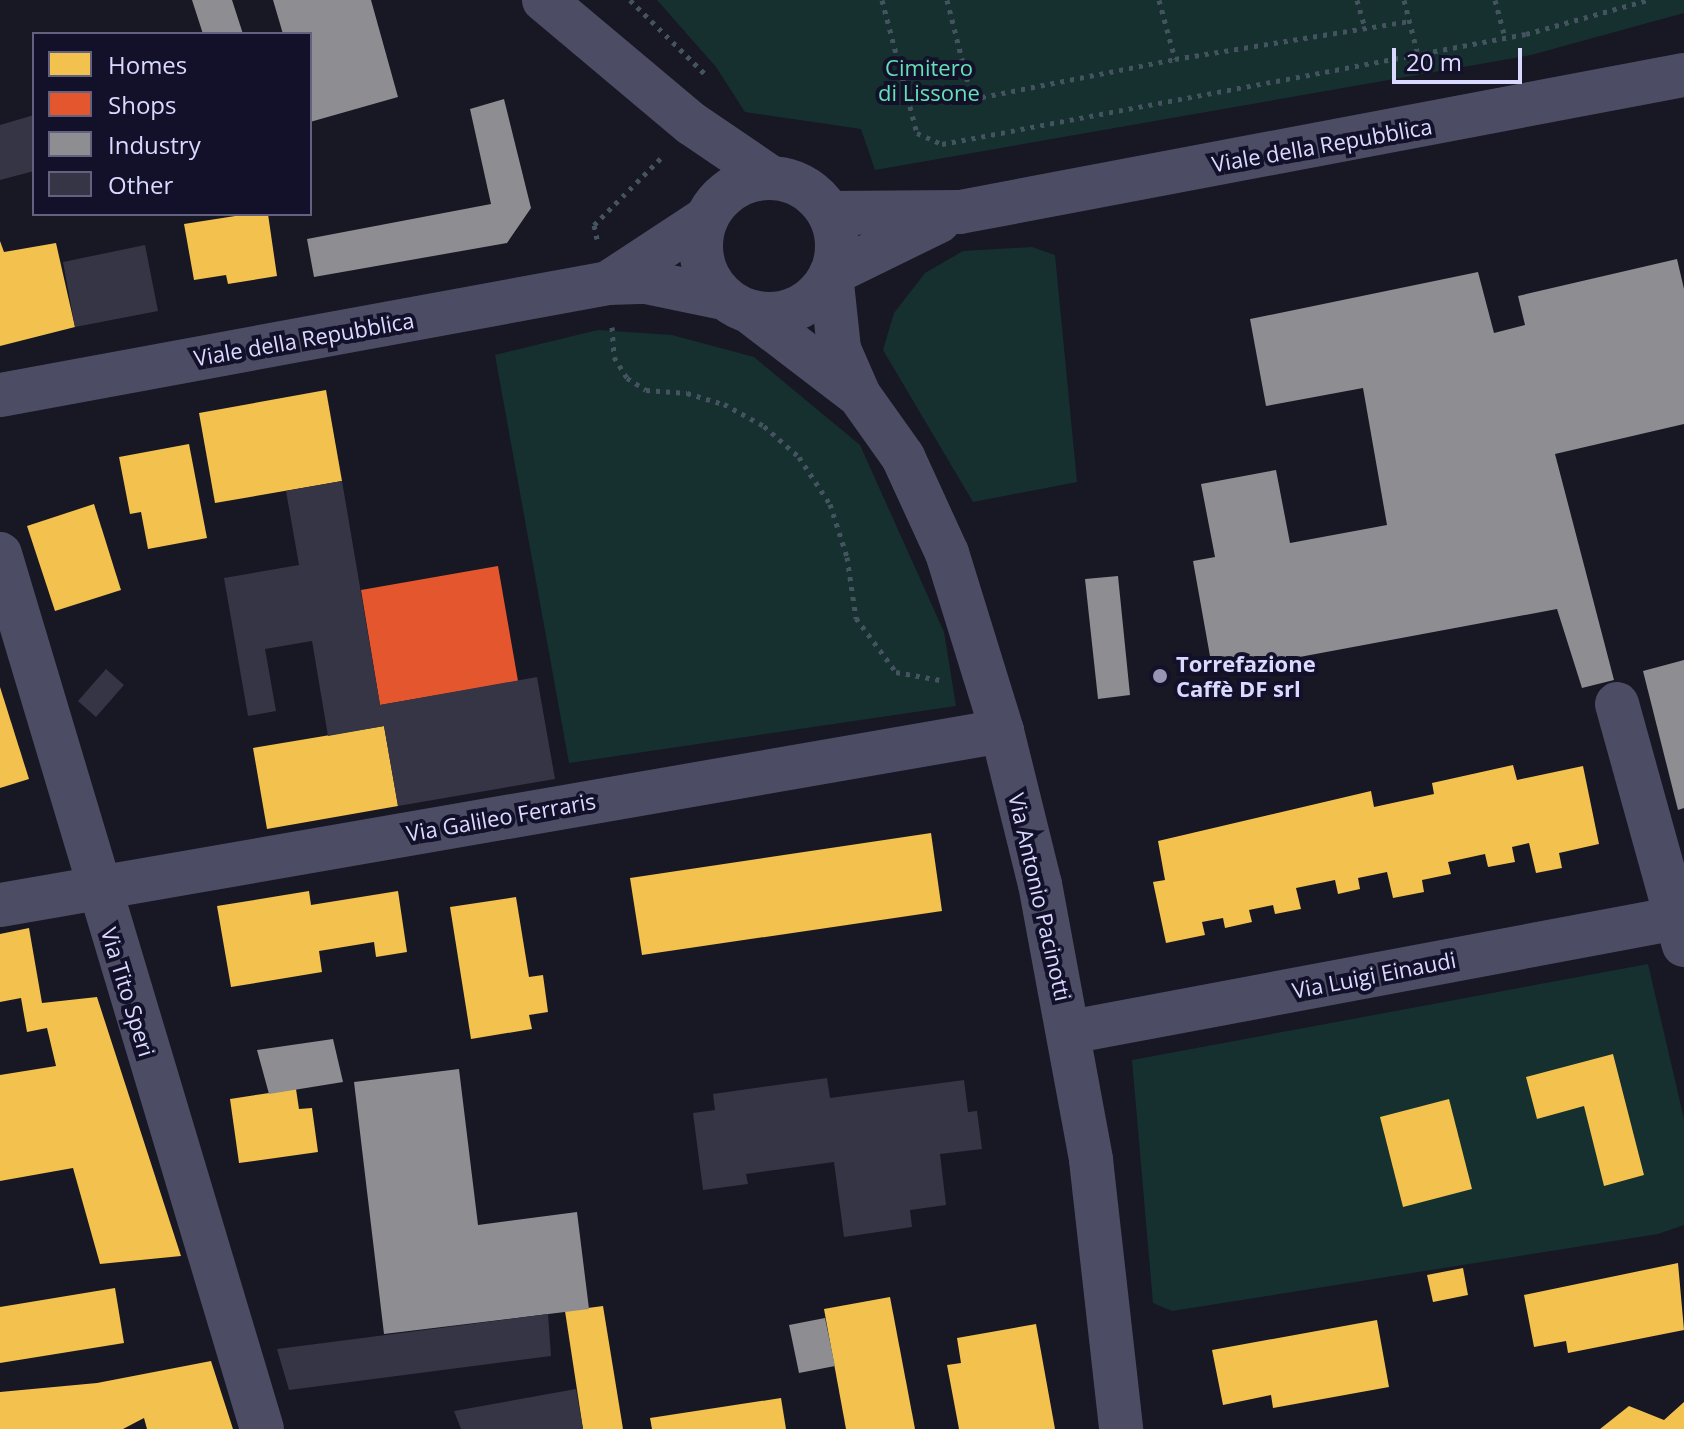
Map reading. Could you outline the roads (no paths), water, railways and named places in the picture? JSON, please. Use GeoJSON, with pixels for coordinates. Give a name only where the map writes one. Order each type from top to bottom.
{"type":"FeatureCollection","features":[{"type":"Feature","properties":{"kind":"street"},"geometry":{"type":"LineString","coordinates":[[544,0],[704,107],[770,177],[794,182],[829,213],[838,245],[831,274]]}},
{"type":"Feature","properties":{"kind":"street","name":"Viale della Repubblica"},"geometry":{"type":"LineString","coordinates":[[829,213],[960,212],[1684,75]]}},
{"type":"Feature","properties":{"kind":"street"},"geometry":{"type":"LineString","coordinates":[[704,107],[703,156],[708,215],[701,257],[709,280],[737,305]]}},
{"type":"Feature","properties":{"kind":"street","name":"Viale della Repubblica"},"geometry":{"type":"LineString","coordinates":[[608,283],[708,215],[745,181],[770,177]]}},
{"type":"Feature","properties":{"kind":"street","name":"Viale della Repubblica"},"geometry":{"type":"LineString","coordinates":[[0,395],[608,283],[646,282],[772,315],[804,305],[831,274],[960,212]]}},
{"type":"Feature","properties":{"kind":"street","name":"Via Antonio Pacinotti"},"geometry":{"type":"LineString","coordinates":[[831,274],[839,349],[859,395],[903,457],[947,553],[1002,731],[1070,1032],[1091,1160],[1121,1429]]}},
{"type":"Feature","properties":{"kind":"street","name":"Via Antonio Pacinotti"},"geometry":{"type":"LineString","coordinates":[[737,305],[859,395]]}},
{"type":"Feature","properties":{"kind":"street","name":"Via Tito Speri"},"geometry":{"type":"LineString","coordinates":[[0,554],[96,887],[262,1429]]}},
{"type":"Feature","properties":{"kind":"street"},"geometry":{"type":"LineString","coordinates":[[1617,704],[1680,932]]}},
{"type":"Feature","properties":{"kind":"street","name":"Via Galileo Ferraris"},"geometry":{"type":"LineString","coordinates":[[0,905],[1002,731]]}},
{"type":"Feature","properties":{"kind":"street","name":"Via Luigi Einaudi"},"geometry":{"type":"LineString","coordinates":[[1070,1032],[1680,932]]}},
{"type":"Feature","properties":{"kind":"place","name":"Torrefazione Caffè DF srl"},"geometry":{"type":"Point","coordinates":[1160,676]}},
{"type":"Feature","properties":{"kind":"park label","name":"Cimitero di Lissone"},"geometry":{"type":"Point","coordinates":[929,80]}}]}
